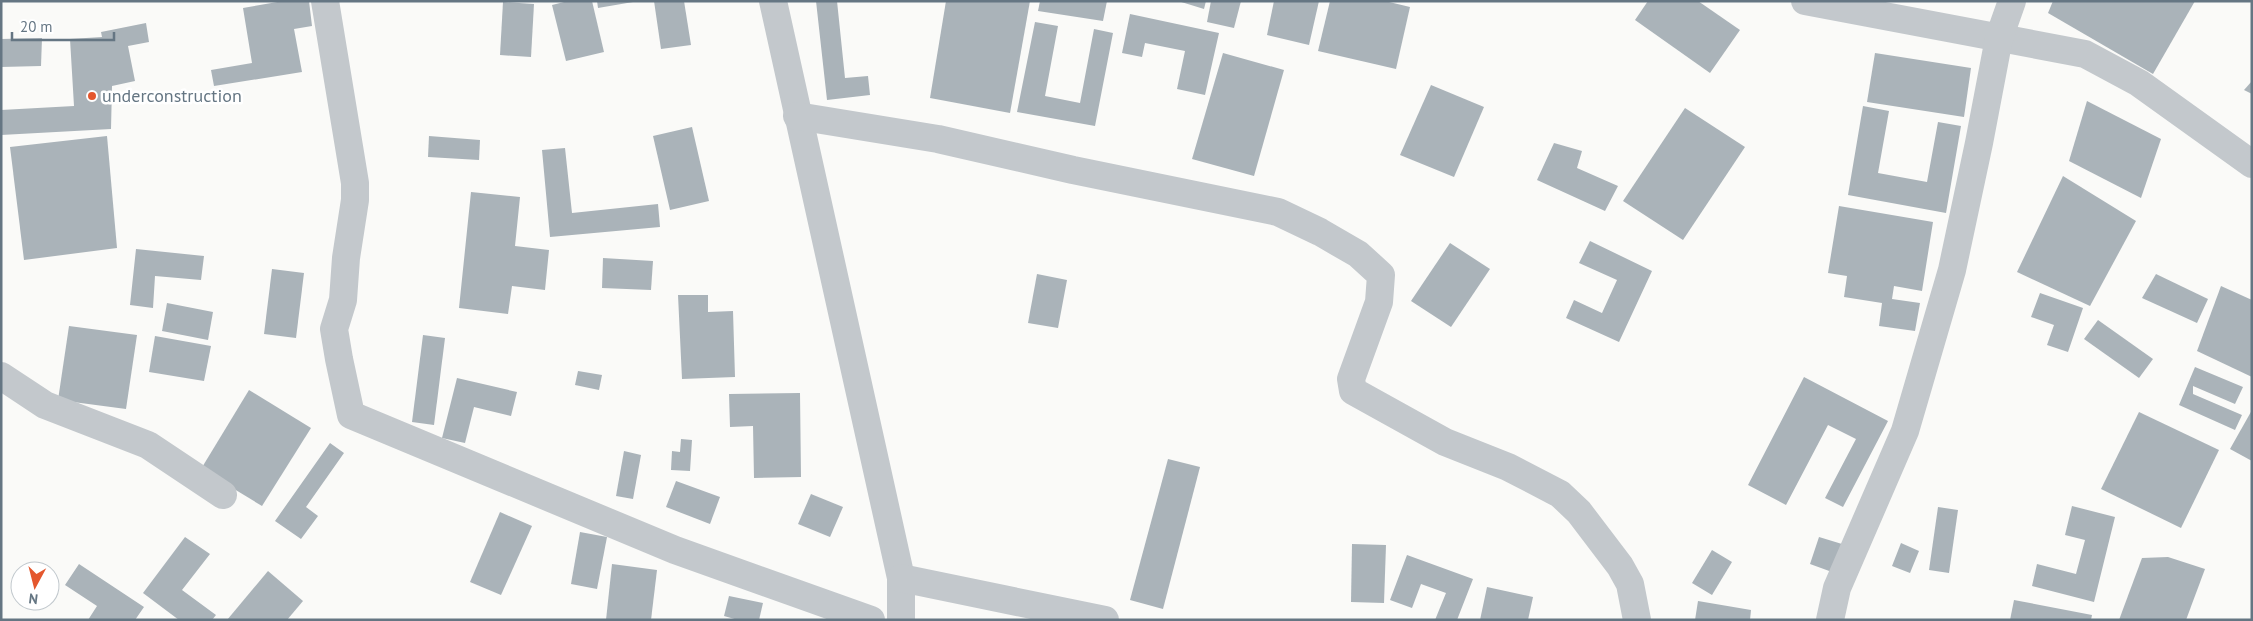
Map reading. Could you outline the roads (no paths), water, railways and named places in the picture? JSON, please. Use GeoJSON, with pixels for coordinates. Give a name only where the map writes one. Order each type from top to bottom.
{"type":"FeatureCollection","features":[{"type":"Feature","properties":{"kind":"street"},"geometry":{"type":"LineString","coordinates":[[326,1],[355,183],[356,200],[346,258],[343,300],[334,329],[352,415],[674,550],[871,620]]}},
{"type":"Feature","properties":{"kind":"street"},"geometry":{"type":"LineString","coordinates":[[773,1],[901,578],[900,620]]}},
{"type":"Feature","properties":{"kind":"street"},"geometry":{"type":"LineString","coordinates":[[1805,1],[2085,54],[2139,83],[2252,164]]}},
{"type":"Feature","properties":{"kind":"street"},"geometry":{"type":"LineString","coordinates":[[1830,620],[1837,588],[1905,431],[1911,412],[1952,270],[1999,38],[2012,1]]}},
{"type":"Feature","properties":{"kind":"street"},"geometry":{"type":"LineString","coordinates":[[797,116],[938,139],[1073,170],[1278,212],[1320,232],[1350,250],[1381,275],[1379,302],[1351,379],[1353,391],[1445,442],[1508,467],[1560,494],[1579,512],[1620,566],[1630,584],[1637,620]]}},
{"type":"Feature","properties":{"kind":"street"},"geometry":{"type":"LineString","coordinates":[[1,376],[45,405],[148,445],[223,495]]}},
{"type":"Feature","properties":{"kind":"street"},"geometry":{"type":"LineString","coordinates":[[901,578],[1105,620]]}},
{"type":"Feature","properties":{"kind":"place","name":"underconstruction"},"geometry":{"type":"Point","coordinates":[92,96]}}]}
